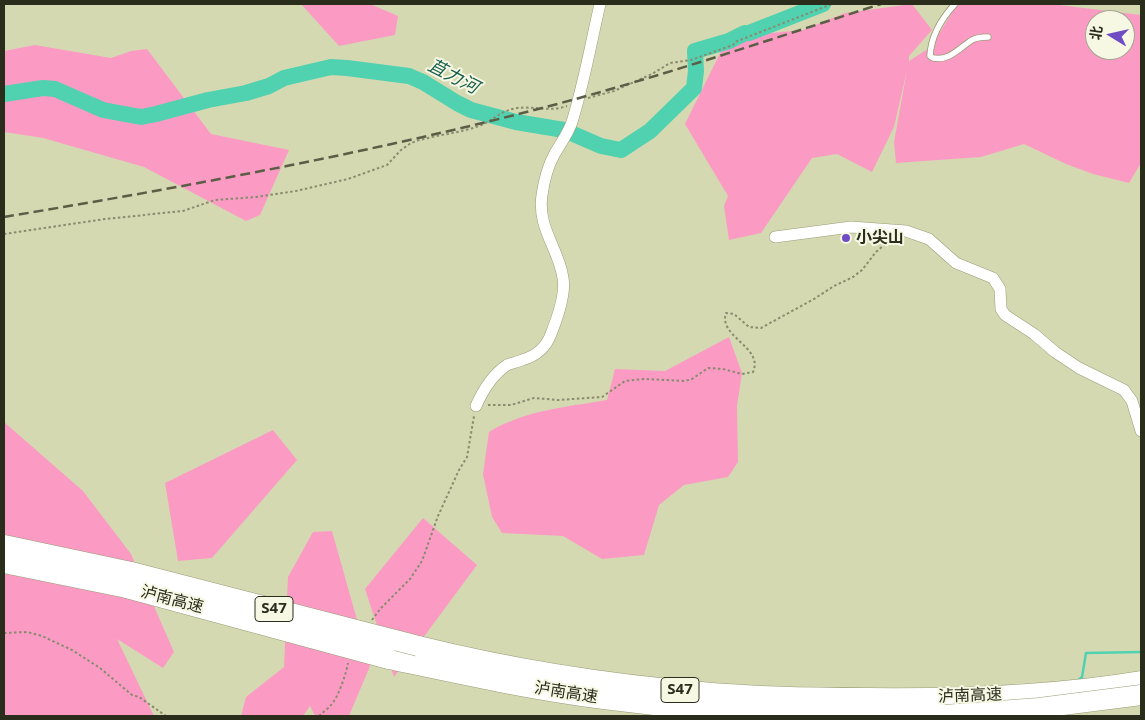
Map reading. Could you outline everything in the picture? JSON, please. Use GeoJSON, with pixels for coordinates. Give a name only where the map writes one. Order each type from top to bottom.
{"type":"FeatureCollection","features":[{"type":"Feature","properties":{"kind":"highway","name":"泸南高速"},"geometry":{"type":"LineString","coordinates":[[4,545],[129,580],[389,659],[517,685],[669,707],[794,715],[945,706],[991,696],[1086,689],[1141,681]]}},
{"type":"Feature","properties":{"kind":"highway","name":"泸南高速"},"geometry":{"type":"LineString","coordinates":[[4,563],[129,580],[473,660],[560,675],[678,690],[945,706],[1039,708],[1141,695]]}},
{"type":"Feature","properties":{"kind":"street"},"geometry":{"type":"LineString","coordinates":[[476,406],[484,389],[497,373],[507,365],[528,358],[542,350],[551,336],[559,310],[563,279],[547,235],[541,203],[546,170],[571,123],[590,53],[600,4]]}},
{"type":"Feature","properties":{"kind":"street"},"geometry":{"type":"LineString","coordinates":[[775,237],[851,227],[906,231],[929,239],[956,263],[993,278],[1000,289],[1001,309],[1005,315],[1079,368],[1124,390],[1132,401],[1141,431]]}},
{"type":"Feature","properties":{"kind":"lane"},"geometry":{"type":"LineString","coordinates":[[955,4],[947,13],[936,32],[930,56],[933,58],[948,57],[972,40],[988,37]]}},
{"type":"Feature","properties":{"kind":"path"},"geometry":{"type":"LineString","coordinates":[[4,234],[105,219],[183,211],[215,200],[288,192],[348,179],[387,165],[401,150],[411,143],[480,126],[496,116],[518,108],[562,107],[614,91],[652,74],[670,63],[701,57],[832,4]]}},
{"type":"Feature","properties":{"kind":"path"},"geometry":{"type":"LineString","coordinates":[[370,623],[381,608],[410,579],[422,561],[438,516],[467,457],[476,406],[511,405],[534,398],[558,400],[602,397],[625,381],[645,379],[682,382],[692,379],[708,368],[723,369],[742,374],[753,372],[755,365],[753,357],[727,328],[725,321],[726,313],[734,314],[749,327],[760,328],[853,277],[862,270],[876,252],[897,234],[906,231]]}},
{"type":"Feature","properties":{"kind":"path"},"geometry":{"type":"LineString","coordinates":[[4,633],[27,632],[42,636],[72,650],[100,668],[132,695],[139,697],[166,716]]}},
{"type":"Feature","properties":{"kind":"path"},"geometry":{"type":"LineString","coordinates":[[319,716],[331,705],[337,695],[346,674],[349,659]]}},
{"type":"Feature","properties":{"kind":"shaded area"},"geometry":{"type":"Polygon","coordinates":[[[301,4],[370,4],[398,16],[395,35],[339,46],[301,4]]]}},
{"type":"Feature","properties":{"kind":"shaded area"},"geometry":{"type":"Polygon","coordinates":[[[912,4],[932,30],[909,56],[909,61],[931,47],[957,4],[1051,4],[1100,10],[1085,10],[1085,60],[1135,60],[1135,14],[1141,15],[1141,163],[1129,183],[1093,174],[1066,164],[1024,144],[981,157],[896,163],[894,142],[907,70],[894,127],[872,172],[837,154],[812,158],[761,233],[729,240],[724,206],[728,196],[685,124],[728,37],[803,30],[845,13],[912,4]]]}},
{"type":"Feature","properties":{"kind":"shaded area"},"geometry":{"type":"Polygon","coordinates":[[[35,45],[111,58],[131,51],[147,49],[211,134],[289,150],[260,215],[246,221],[144,167],[43,138],[4,132],[4,51],[35,45]]]}},
{"type":"Feature","properties":{"kind":"shaded area"},"geometry":{"type":"Polygon","coordinates":[[[729,337],[742,373],[737,406],[738,462],[728,477],[684,485],[659,505],[644,555],[602,559],[563,536],[502,533],[492,517],[483,474],[489,432],[532,414],[607,400],[615,369],[665,371],[729,337]]]}},
{"type":"Feature","properties":{"kind":"shaded area"},"geometry":{"type":"Polygon","coordinates":[[[4,422],[83,491],[131,554],[174,652],[163,668],[117,639],[154,716],[4,716],[4,422]]]}},
{"type":"Feature","properties":{"kind":"shaded area"},"geometry":{"type":"Polygon","coordinates":[[[273,430],[297,460],[212,558],[178,561],[165,483],[273,430]]]}},
{"type":"Feature","properties":{"kind":"shaded area"},"geometry":{"type":"Polygon","coordinates":[[[423,518],[477,565],[394,677],[365,589],[423,518]]]}},
{"type":"Feature","properties":{"kind":"shaded area"},"geometry":{"type":"Polygon","coordinates":[[[332,531],[370,666],[349,716],[315,716],[310,706],[303,716],[241,716],[246,697],[284,667],[288,577],[313,532],[332,531]]]}},
{"type":"Feature","properties":{"kind":"waterway","name":"苴力河"},"geometry":{"type":"LineString","coordinates":[[4,94],[43,88],[55,89],[103,110],[141,117],[208,100],[246,93],[269,86],[284,78],[331,67],[347,68],[409,76],[471,110],[516,122],[564,130],[601,146],[621,150],[650,131],[694,88],[696,71],[695,51],[729,41],[745,33],[823,4]]}},
{"type":"Feature","properties":{"kind":"waterway"},"geometry":{"type":"LineString","coordinates":[[1077,681],[1082,677],[1086,653],[1141,652]]}},
{"type":"Feature","properties":{"kind":"railway"},"geometry":{"type":"LineString","coordinates":[[4,217],[139,194],[341,155],[475,125],[628,84],[881,4]]}},
{"type":"Feature","properties":{"kind":"place","name":"小尖山"},"geometry":{"type":"Point","coordinates":[846,238]}}]}
